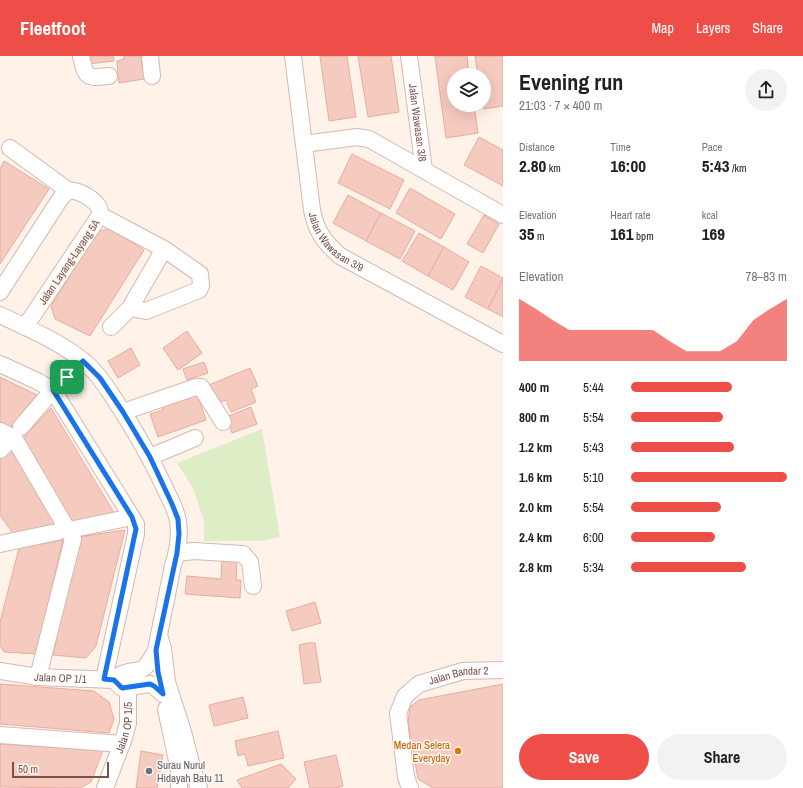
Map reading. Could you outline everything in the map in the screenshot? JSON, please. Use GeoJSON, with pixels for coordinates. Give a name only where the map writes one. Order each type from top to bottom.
{"type":"FeatureCollection","features":[{"type":"Feature","properties":{"kind":"street"},"geometry":{"type":"LineString","coordinates":[[81,56],[84,69],[88,76],[92,78],[110,76]]}},
{"type":"Feature","properties":{"kind":"street"},"geometry":{"type":"LineString","coordinates":[[150,56],[152,76]]}},
{"type":"Feature","properties":{"kind":"street","name":"Jalan Wawasan 3/9"},"geometry":{"type":"LineString","coordinates":[[292,56],[312,210],[315,224],[322,238],[340,256],[503,344]]}},
{"type":"Feature","properties":{"kind":"street","name":"Jalan Wawasan 3/8"},"geometry":{"type":"LineString","coordinates":[[409,56],[424,170],[503,215]]}},
{"type":"Feature","properties":{"kind":"street"},"geometry":{"type":"LineString","coordinates":[[304,144],[357,137],[369,139],[424,170]]}},
{"type":"Feature","properties":{"kind":"street","name":"Jalan Layang-Layang 5A"},"geometry":{"type":"LineString","coordinates":[[10,148],[69,191],[84,194],[95,202],[99,208],[100,215],[25,327]]}},
{"type":"Feature","properties":{"kind":"street"},"geometry":{"type":"LineString","coordinates":[[0,292],[62,196],[69,191]]}},
{"type":"Feature","properties":{"kind":"street"},"geometry":{"type":"LineString","coordinates":[[100,215],[164,249],[200,274],[201,286],[199,290],[146,311],[130,308]]}},
{"type":"Feature","properties":{"kind":"street"},"geometry":{"type":"LineString","coordinates":[[111,327],[130,308],[164,249]]}},
{"type":"Feature","properties":{"kind":"street"},"geometry":{"type":"LineString","coordinates":[[0,315],[63,347],[83,361],[100,378],[123,412],[150,457],[178,519],[179,534],[177,553],[173,565],[157,643],[158,672],[179,770],[179,788]]}},
{"type":"Feature","properties":{"kind":"street"},"geometry":{"type":"LineString","coordinates":[[21,427],[53,390],[83,361]]}},
{"type":"Feature","properties":{"kind":"street"},"geometry":{"type":"LineString","coordinates":[[0,364],[53,390],[136,524],[136,534],[109,679]]}},
{"type":"Feature","properties":{"kind":"street"},"geometry":{"type":"LineString","coordinates":[[123,412],[196,387],[201,387],[223,422]]}},
{"type":"Feature","properties":{"kind":"street"},"geometry":{"type":"LineString","coordinates":[[2,441],[14,438],[72,539],[38,677]]}},
{"type":"Feature","properties":{"kind":"street"},"geometry":{"type":"LineString","coordinates":[[150,457],[195,438]]}},
{"type":"Feature","properties":{"kind":"street"},"geometry":{"type":"LineString","coordinates":[[74,529],[132,517]]}},
{"type":"Feature","properties":{"kind":"street"},"geometry":{"type":"LineString","coordinates":[[0,544],[57,532]]}},
{"type":"Feature","properties":{"kind":"street"},"geometry":{"type":"LineString","coordinates":[[177,553],[194,551],[243,554],[250,562],[253,586]]}},
{"type":"Feature","properties":{"kind":"street"},"geometry":{"type":"LineString","coordinates":[[109,679],[120,674],[144,668],[157,643]]}},
{"type":"Feature","properties":{"kind":"street"},"geometry":{"type":"LineString","coordinates":[[157,643],[162,648],[167,682],[199,788]]}},
{"type":"Feature","properties":{"kind":"street","name":"Jalan Bandar 2"},"geometry":{"type":"LineString","coordinates":[[410,788],[406,778],[398,713],[405,696],[418,684],[463,671],[503,670]]}},
{"type":"Feature","properties":{"kind":"street","name":"Jalan OP 1/1"},"geometry":{"type":"LineString","coordinates":[[0,671],[38,677],[109,679],[122,688],[128,688]]}},
{"type":"Feature","properties":{"kind":"street"},"geometry":{"type":"LineString","coordinates":[[128,688],[150,684],[163,694]]}},
{"type":"Feature","properties":{"kind":"street","name":"Jalan OP 1/5"},"geometry":{"type":"LineString","coordinates":[[105,788],[122,744],[128,723],[128,688]]}},
{"type":"Feature","properties":{"kind":"street"},"geometry":{"type":"LineString","coordinates":[[0,735],[122,744]]}},
{"type":"Feature","properties":{"kind":"green space"},"geometry":{"type":"Polygon","coordinates":[[[262,429],[280,537],[261,541],[204,541],[204,521],[193,488],[177,463],[262,429]]]}},
{"type":"Feature","properties":{"kind":"building"},"geometry":{"type":"Polygon","coordinates":[[[86,56],[113,56],[114,61],[87,64],[86,56]]]}},
{"type":"Feature","properties":{"kind":"building"},"geometry":{"type":"Polygon","coordinates":[[[124,56],[141,56],[144,79],[119,83],[117,61],[124,59],[124,56]]]}},
{"type":"Feature","properties":{"kind":"building"},"geometry":{"type":"Polygon","coordinates":[[[320,56],[347,56],[356,117],[329,121],[320,56]]]}},
{"type":"Feature","properties":{"kind":"building"},"geometry":{"type":"Polygon","coordinates":[[[358,56],[391,56],[399,112],[368,117],[358,56]]]}},
{"type":"Feature","properties":{"kind":"building"},"geometry":{"type":"Polygon","coordinates":[[[435,56],[467,56],[468,68],[447,68],[447,112],[475,112],[478,133],[446,138],[435,56]]]}},
{"type":"Feature","properties":{"kind":"building"},"geometry":{"type":"Polygon","coordinates":[[[475,56],[503,56],[503,106],[491,108],[491,68],[477,68],[475,56]]]}},
{"type":"Feature","properties":{"kind":"building"},"geometry":{"type":"Polygon","coordinates":[[[479,137],[503,150],[503,186],[464,165],[479,137]]]}},
{"type":"Feature","properties":{"kind":"building"},"geometry":{"type":"Polygon","coordinates":[[[352,154],[404,180],[390,209],[338,183],[352,154]]]}},
{"type":"Feature","properties":{"kind":"building"},"geometry":{"type":"Polygon","coordinates":[[[4,161],[49,189],[0,264],[0,169],[4,161]]]}},
{"type":"Feature","properties":{"kind":"building"},"geometry":{"type":"Polygon","coordinates":[[[410,188],[455,214],[441,239],[396,213],[410,188]]]}},
{"type":"Feature","properties":{"kind":"building"},"geometry":{"type":"Polygon","coordinates":[[[348,195],[381,213],[366,241],[333,223],[348,195]]]}},
{"type":"Feature","properties":{"kind":"building"},"geometry":{"type":"Polygon","coordinates":[[[381,213],[415,231],[400,259],[366,241],[381,213]]]}},
{"type":"Feature","properties":{"kind":"building"},"geometry":{"type":"Polygon","coordinates":[[[484,215],[499,224],[483,253],[467,244],[484,215]]]}},
{"type":"Feature","properties":{"kind":"building"},"geometry":{"type":"Polygon","coordinates":[[[111,229],[144,250],[90,336],[55,319],[51,306],[98,231],[111,229]]]}},
{"type":"Feature","properties":{"kind":"building"},"geometry":{"type":"Polygon","coordinates":[[[419,233],[444,247],[428,276],[402,261],[419,233]]]}},
{"type":"Feature","properties":{"kind":"building"},"geometry":{"type":"Polygon","coordinates":[[[444,247],[469,262],[453,290],[428,276],[444,247]]]}},
{"type":"Feature","properties":{"kind":"building"},"geometry":{"type":"Polygon","coordinates":[[[481,266],[503,278],[488,309],[465,297],[481,266]]]}},
{"type":"Feature","properties":{"kind":"building"},"geometry":{"type":"Polygon","coordinates":[[[503,279],[503,317],[488,309],[503,279]]]}},
{"type":"Feature","properties":{"kind":"building"},"geometry":{"type":"Polygon","coordinates":[[[187,331],[202,353],[178,370],[163,348],[187,331]]]}},
{"type":"Feature","properties":{"kind":"building"},"geometry":{"type":"Polygon","coordinates":[[[131,348],[140,365],[118,378],[108,361],[131,348]]]}},
{"type":"Feature","properties":{"kind":"building"},"geometry":{"type":"Polygon","coordinates":[[[204,362],[208,373],[187,380],[183,369],[204,362]]]}},
{"type":"Feature","properties":{"kind":"building"},"geometry":{"type":"Polygon","coordinates":[[[250,368],[258,386],[251,389],[256,402],[231,412],[226,400],[216,404],[209,385],[250,368]]]}},
{"type":"Feature","properties":{"kind":"building"},"geometry":{"type":"Polygon","coordinates":[[[0,377],[39,396],[11,427],[0,422],[0,377]]]}},
{"type":"Feature","properties":{"kind":"building"},"geometry":{"type":"Polygon","coordinates":[[[197,393],[206,420],[158,437],[150,414],[163,410],[162,405],[197,393]]]}},
{"type":"Feature","properties":{"kind":"building"},"geometry":{"type":"Polygon","coordinates":[[[251,407],[257,424],[232,433],[226,417],[251,407]]]}},
{"type":"Feature","properties":{"kind":"building"},"geometry":{"type":"Polygon","coordinates":[[[51,408],[116,516],[74,523],[22,439],[51,408]]]}},
{"type":"Feature","properties":{"kind":"building"},"geometry":{"type":"Polygon","coordinates":[[[11,449],[57,527],[14,535],[0,515],[0,459],[11,449]]]}},
{"type":"Feature","properties":{"kind":"building"},"geometry":{"type":"Polygon","coordinates":[[[125,530],[96,646],[86,658],[53,655],[78,537],[125,530]]]}},
{"type":"Feature","properties":{"kind":"building"},"geometry":{"type":"Polygon","coordinates":[[[63,540],[36,654],[4,652],[0,645],[0,622],[19,548],[63,540]]]}},
{"type":"Feature","properties":{"kind":"building"},"geometry":{"type":"Polygon","coordinates":[[[222,557],[237,557],[236,580],[241,580],[240,598],[185,594],[187,576],[221,579],[222,557]]]}},
{"type":"Feature","properties":{"kind":"building"},"geometry":{"type":"Polygon","coordinates":[[[315,602],[321,623],[292,631],[286,611],[315,602]]]}},
{"type":"Feature","properties":{"kind":"building"},"geometry":{"type":"Polygon","coordinates":[[[315,643],[321,682],[304,684],[299,645],[315,643]]]}},
{"type":"Feature","properties":{"kind":"building"},"geometry":{"type":"Polygon","coordinates":[[[0,684],[94,691],[109,702],[114,719],[109,733],[0,724],[0,684]]]}},
{"type":"Feature","properties":{"kind":"building","name":"Medan Selera Everyday"},"geometry":{"type":"Polygon","coordinates":[[[503,684],[503,788],[433,788],[418,779],[408,722],[410,707],[419,700],[503,684]]]}},
{"type":"Feature","properties":{"kind":"building"},"geometry":{"type":"Polygon","coordinates":[[[243,697],[248,718],[214,726],[209,705],[243,697]]]}},
{"type":"Feature","properties":{"kind":"building"},"geometry":{"type":"Polygon","coordinates":[[[278,731],[284,758],[248,766],[245,754],[238,756],[235,741],[278,731]]]}},
{"type":"Feature","properties":{"kind":"building"},"geometry":{"type":"Polygon","coordinates":[[[0,744],[103,750],[91,782],[80,788],[0,787],[0,744]]]}},
{"type":"Feature","properties":{"kind":"building","name":"Surau Nurul Hidayah Batu 11"},"geometry":{"type":"Polygon","coordinates":[[[141,751],[163,755],[157,788],[136,788],[141,751]]]}},
{"type":"Feature","properties":{"kind":"building"},"geometry":{"type":"Polygon","coordinates":[[[336,755],[343,786],[335,788],[310,788],[304,762],[336,755]]]}},
{"type":"Feature","properties":{"kind":"building"},"geometry":{"type":"Polygon","coordinates":[[[281,764],[296,779],[288,788],[242,788],[237,780],[281,764]]]}},
{"type":"Feature","properties":{"kind":"place","name":"Medan Selera Everyday"},"geometry":{"type":"Point","coordinates":[458,751]}},
{"type":"Feature","properties":{"kind":"place","name":"Surau Nurul Hidayah Batu 11"},"geometry":{"type":"Point","coordinates":[149,771]}},
{"type":"Feature","properties":{"kind":"route"},"geometry":{"type":"LineString","coordinates":[[83,361],[100,378],[123,412],[150,457],[178,519],[179,534],[177,553],[173,565],[156,650],[158,672],[163,694],[150,684],[122,688],[114,680],[104,679],[113,644],[136,534],[136,524],[53,390],[67,377],[83,361]]}}]}
